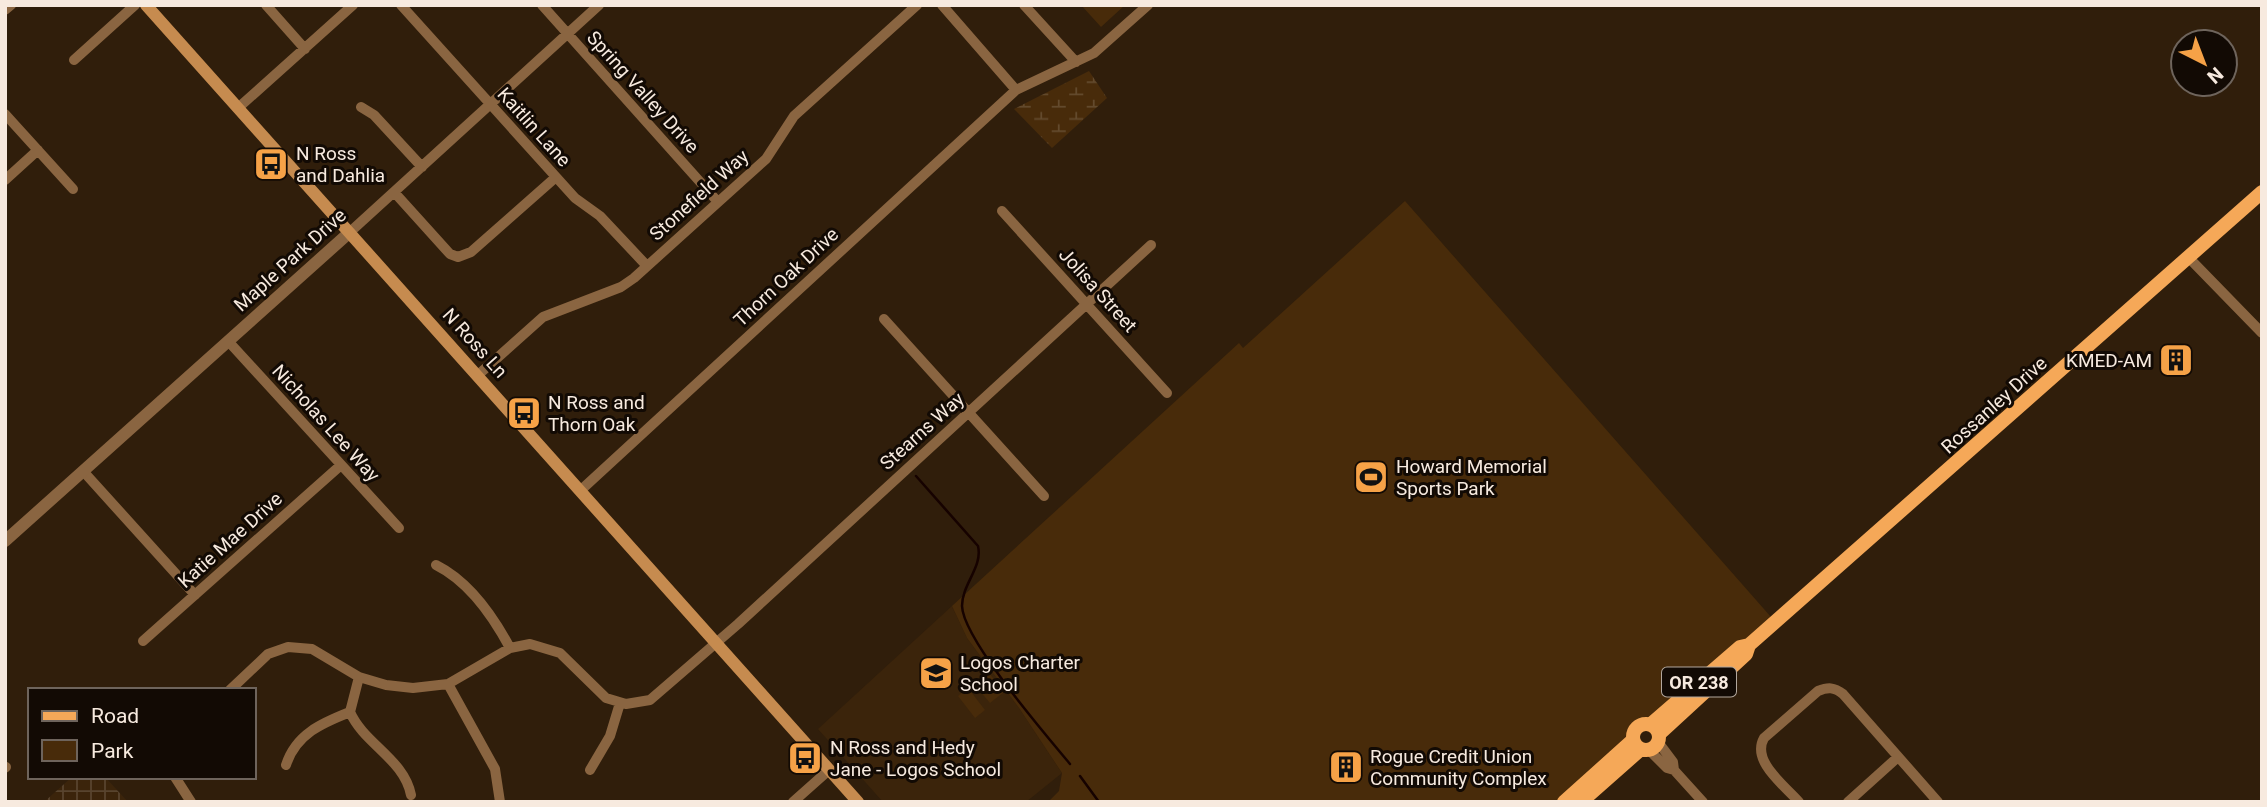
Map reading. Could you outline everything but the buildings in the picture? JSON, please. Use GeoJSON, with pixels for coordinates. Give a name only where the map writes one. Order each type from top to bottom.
{"type":"FeatureCollection","features":[{"type":"Feature","properties":{"kind":"main road","name":"N Ross Ln"},"geometry":{"type":"LineString","coordinates":[[146,5],[858,802]]}},
{"type":"Feature","properties":{"kind":"main road","name":"Rossanley Drive"},"geometry":{"type":"LineString","coordinates":[[1581,802],[1746,654],[1749,645],[2262,192]]}},
{"type":"Feature","properties":{"kind":"main road","name":"Rossanley Drive"},"geometry":{"type":"LineString","coordinates":[[1564,802],[1648,740]]}},
{"type":"Feature","properties":{"kind":"street"},"geometry":{"type":"LineString","coordinates":[[5,10],[11,5]]}},
{"type":"Feature","properties":{"kind":"street"},"geometry":{"type":"LineString","coordinates":[[75,61],[135,5]]}},
{"type":"Feature","properties":{"kind":"street"},"geometry":{"type":"LineString","coordinates":[[266,5],[305,49]]}},
{"type":"Feature","properties":{"kind":"street"},"geometry":{"type":"LineString","coordinates":[[238,108],[353,5]]}},
{"type":"Feature","properties":{"kind":"street","name":"Kaitlin Lane"},"geometry":{"type":"LineString","coordinates":[[401,5],[575,198],[600,216],[648,266]]}},
{"type":"Feature","properties":{"kind":"street","name":"Spring Valley Drive"},"geometry":{"type":"LineString","coordinates":[[542,5],[718,202]]}},
{"type":"Feature","properties":{"kind":"street","name":"Maple Park Drive"},"geometry":{"type":"LineString","coordinates":[[5,541],[599,5]]}},
{"type":"Feature","properties":{"kind":"street","name":"Stonefield Way"},"geometry":{"type":"LineString","coordinates":[[478,375],[544,317],[621,287],[648,266],[766,159],[794,116],[916,5]]}},
{"type":"Feature","properties":{"kind":"street"},"geometry":{"type":"LineString","coordinates":[[942,5],[1016,90]]}},
{"type":"Feature","properties":{"kind":"street"},"geometry":{"type":"LineString","coordinates":[[1024,5],[1076,62]]}},
{"type":"Feature","properties":{"kind":"street","name":"Thorn Oak Drive"},"geometry":{"type":"LineString","coordinates":[[581,490],[1016,90],[1102,47],[1148,5]]}},
{"type":"Feature","properties":{"kind":"street"},"geometry":{"type":"LineString","coordinates":[[361,107],[374,115],[422,167]]}},
{"type":"Feature","properties":{"kind":"street"},"geometry":{"type":"LineString","coordinates":[[5,114],[72,189]]}},
{"type":"Feature","properties":{"kind":"street"},"geometry":{"type":"LineString","coordinates":[[5,180],[38,150]]}},
{"type":"Feature","properties":{"kind":"street"},"geometry":{"type":"LineString","coordinates":[[394,192],[450,254],[457,257],[471,252],[556,177]]}},
{"type":"Feature","properties":{"kind":"street","name":"Jolisa Street"},"geometry":{"type":"LineString","coordinates":[[1002,211],[1167,393]]}},
{"type":"Feature","properties":{"kind":"street","name":"Stearns Way"},"geometry":{"type":"LineString","coordinates":[[620,703],[636,704],[650,700],[717,643],[1151,245]]}},
{"type":"Feature","properties":{"kind":"street"},"geometry":{"type":"LineString","coordinates":[[2189,258],[2262,334]]}},
{"type":"Feature","properties":{"kind":"street"},"geometry":{"type":"LineString","coordinates":[[884,319],[1044,496]]}},
{"type":"Feature","properties":{"kind":"street","name":"Nicholas Lee Way"},"geometry":{"type":"LineString","coordinates":[[228,341],[399,528]]}},
{"type":"Feature","properties":{"kind":"street","name":"Katie Mae Drive"},"geometry":{"type":"LineString","coordinates":[[143,641],[341,465]]}},
{"type":"Feature","properties":{"kind":"street"},"geometry":{"type":"LineString","coordinates":[[83,471],[195,594]]}},
{"type":"Feature","properties":{"kind":"street"},"geometry":{"type":"LineString","coordinates":[[436,565],[456,577],[481,603],[494,619],[510,648]]}},
{"type":"Feature","properties":{"kind":"street"},"geometry":{"type":"LineString","coordinates":[[232,688],[268,654],[288,648],[305,648],[320,652],[359,677],[399,687],[448,684],[510,648],[530,644],[553,649],[606,698],[620,703],[610,736],[590,770]]}},
{"type":"Feature","properties":{"kind":"street"},"geometry":{"type":"LineString","coordinates":[[359,677],[350,712],[404,775],[411,795]]}},
{"type":"Feature","properties":{"kind":"street"},"geometry":{"type":"LineString","coordinates":[[448,684],[495,769],[499,802]]}},
{"type":"Feature","properties":{"kind":"street"},"geometry":{"type":"LineString","coordinates":[[1799,802],[1766,766],[1760,756],[1759,746],[1764,738],[1818,691],[1827,688],[1836,689],[1843,694],[1938,802]]}},
{"type":"Feature","properties":{"kind":"street"},"geometry":{"type":"LineString","coordinates":[[286,765],[293,749],[304,736],[327,721],[350,712]]}},
{"type":"Feature","properties":{"kind":"street"},"geometry":{"type":"LineString","coordinates":[[1648,740],[1667,768],[1674,770],[1703,802]]}},
{"type":"Feature","properties":{"kind":"street"},"geometry":{"type":"LineString","coordinates":[[1847,802],[1898,757]]}},
{"type":"Feature","properties":{"kind":"street"},"geometry":{"type":"LineString","coordinates":[[793,802],[829,770]]}},
{"type":"Feature","properties":{"kind":"street"},"geometry":{"type":"LineString","coordinates":[[176,779],[191,802]]}},
{"type":"Feature","properties":{"kind":"shaded area","name":"Logos Charter School"},"geometry":{"type":"Polygon","coordinates":[[[952,606],[967,638],[1019,708],[1062,773],[1026,802],[883,802],[818,729],[952,606]]]}},
{"type":"Feature","properties":{"kind":"shaded area"},"geometry":{"type":"Polygon","coordinates":[[[70,779],[107,779],[128,802],[44,802],[70,779]]]}},
{"type":"Feature","properties":{"kind":"green space"},"geometry":{"type":"Polygon","coordinates":[[[1081,5],[1125,5],[1101,27],[1081,5]]]}},
{"type":"Feature","properties":{"kind":"green space"},"geometry":{"type":"Polygon","coordinates":[[[1089,71],[1107,98],[1052,148],[1014,109],[1089,71]]]}},
{"type":"Feature","properties":{"kind":"green space","name":"Howard Memorial Sports Park"},"geometry":{"type":"Polygon","coordinates":[[[1405,201],[1771,617],[1559,802],[1048,802],[1059,791],[1062,773],[1019,708],[967,638],[952,606],[1239,343],[1243,348],[1405,201]]]}},
{"type":"Feature","properties":{"kind":"green space"},"geometry":{"type":"Polygon","coordinates":[[[989,673],[1004,692],[990,703],[974,684],[989,673]]]}},
{"type":"Feature","properties":{"kind":"green space"},"geometry":{"type":"Polygon","coordinates":[[[968,688],[985,710],[975,718],[958,696],[968,688]]]}},
{"type":"Feature","properties":{"kind":"waterway"},"geometry":{"type":"LineString","coordinates":[[916,476],[978,546],[978,561],[965,590],[962,606],[976,641],[1007,686],[1070,764]]}},
{"type":"Feature","properties":{"kind":"waterway"},"geometry":{"type":"LineString","coordinates":[[1080,776],[1099,802]]}},
{"type":"Feature","properties":{"kind":"place","name":"N Ross and Dahlia"},"geometry":{"type":"Point","coordinates":[271,164]}},
{"type":"Feature","properties":{"kind":"place","name":"KMED-AM"},"geometry":{"type":"Point","coordinates":[2176,360]}},
{"type":"Feature","properties":{"kind":"place","name":"N Ross and Thorn Oak"},"geometry":{"type":"Point","coordinates":[524,413]}},
{"type":"Feature","properties":{"kind":"place","name":"Howard Memorial Sports Park"},"geometry":{"type":"Point","coordinates":[1371,477]}},
{"type":"Feature","properties":{"kind":"place","name":"Logos Charter School"},"geometry":{"type":"Point","coordinates":[936,673]}},
{"type":"Feature","properties":{"kind":"place","name":"N Ross and Hedy Jane - Logos School"},"geometry":{"type":"Point","coordinates":[805,758]}},
{"type":"Feature","properties":{"kind":"place","name":"Rogue Credit Union Community Complex"},"geometry":{"type":"Point","coordinates":[1346,767]}}]}
